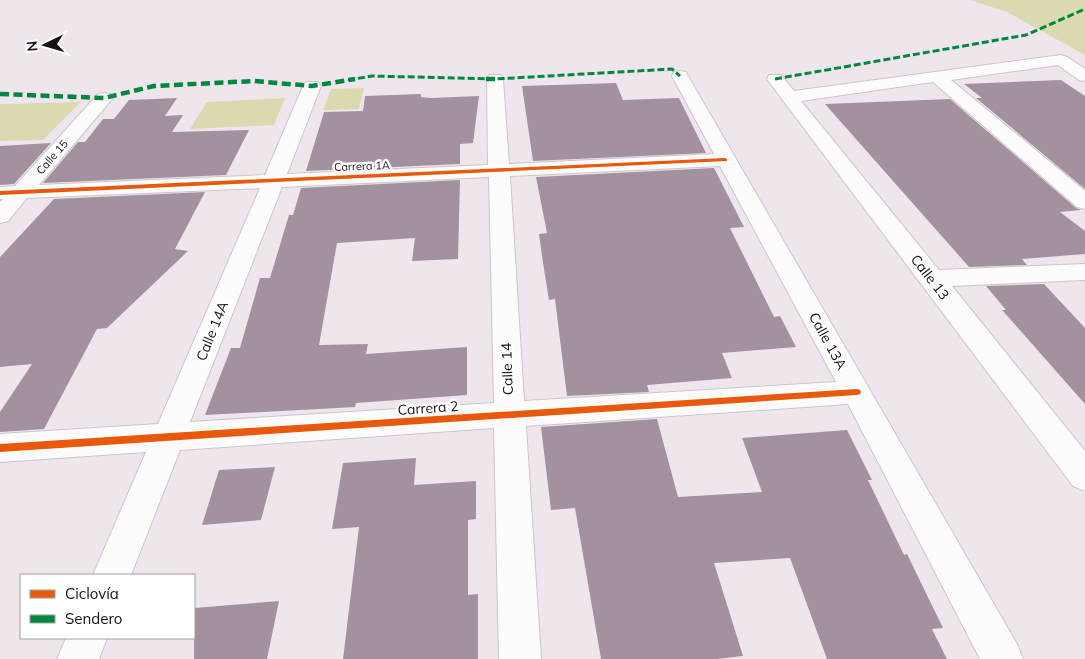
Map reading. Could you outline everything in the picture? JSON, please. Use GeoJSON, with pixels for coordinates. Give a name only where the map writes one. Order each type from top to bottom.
{"type":"FeatureCollection","features":[{"type":"Feature","properties":{"kind":"street"},"geometry":{"type":"LineString","coordinates":[[938,78],[1061,60],[1085,76]]}},
{"type":"Feature","properties":{"kind":"street","name":"Calle 13A"},"geometry":{"type":"LineString","coordinates":[[680,76],[725,160],[857,392],[1002,659]]}},
{"type":"Feature","properties":{"kind":"street"},"geometry":{"type":"LineString","coordinates":[[938,78],[1085,202]]}},
{"type":"Feature","properties":{"kind":"street","name":"Calle 13"},"geometry":{"type":"LineString","coordinates":[[938,78],[782,88],[1085,476]]}},
{"type":"Feature","properties":{"kind":"street","name":"Calle 14"},"geometry":{"type":"LineString","coordinates":[[495,79],[520,659]]}},
{"type":"Feature","properties":{"kind":"street","name":"Calle 14A"},"geometry":{"type":"LineString","coordinates":[[112,574],[312,86]]}},
{"type":"Feature","properties":{"kind":"street","name":"Calle 15"},"geometry":{"type":"LineString","coordinates":[[0,216],[10,193],[104,98]]}},
{"type":"Feature","properties":{"kind":"street","name":"Carrera 1A"},"geometry":{"type":"LineString","coordinates":[[10,193],[499,172],[725,160]]}},
{"type":"Feature","properties":{"kind":"street"},"geometry":{"type":"LineString","coordinates":[[931,279],[1085,272]]}},
{"type":"Feature","properties":{"kind":"street","name":"Carrera 2"},"geometry":{"type":"LineString","coordinates":[[0,448],[857,392]]}},
{"type":"Feature","properties":{"kind":"street"},"geometry":{"type":"LineString","coordinates":[[78,659],[87,639]]}},
{"type":"Feature","properties":{"kind":"green space"},"geometry":{"type":"Polygon","coordinates":[[[970,0],[1085,0],[1085,55],[1007,12],[970,0]]]}},
{"type":"Feature","properties":{"kind":"green space"},"geometry":{"type":"Polygon","coordinates":[[[364,88],[359,109],[323,110],[331,89],[364,88]]]}},
{"type":"Feature","properties":{"kind":"green space"},"geometry":{"type":"Polygon","coordinates":[[[285,98],[274,125],[190,129],[207,102],[285,98]]]}},
{"type":"Feature","properties":{"kind":"green space"},"geometry":{"type":"Polygon","coordinates":[[[81,102],[43,140],[0,141],[0,104],[81,102]]]}},
{"type":"Feature","properties":{"kind":"building"},"geometry":{"type":"Polygon","coordinates":[[[1061,80],[1085,96],[1085,189],[976,98],[982,98],[964,84],[1061,80]]]}},
{"type":"Feature","properties":{"kind":"building"},"geometry":{"type":"Polygon","coordinates":[[[616,83],[623,100],[679,98],[706,153],[533,161],[522,86],[616,83]]]}},
{"type":"Feature","properties":{"kind":"building"},"geometry":{"type":"Polygon","coordinates":[[[421,94],[421,97],[432,98],[479,96],[473,143],[460,144],[460,164],[306,171],[324,112],[363,111],[365,96],[421,94]]]}},
{"type":"Feature","properties":{"kind":"building"},"geometry":{"type":"Polygon","coordinates":[[[177,98],[165,116],[183,115],[172,132],[249,130],[226,175],[43,183],[78,142],[85,142],[103,119],[114,119],[129,100],[177,98]]]}},
{"type":"Feature","properties":{"kind":"building"},"geometry":{"type":"Polygon","coordinates":[[[950,99],[1076,208],[1081,210],[1060,212],[1085,231],[1085,254],[1022,259],[1027,265],[969,267],[825,104],[950,99]]]}},
{"type":"Feature","properties":{"kind":"building"},"geometry":{"type":"Polygon","coordinates":[[[51,143],[14,184],[0,185],[0,146],[51,143]]]}},
{"type":"Feature","properties":{"kind":"building"},"geometry":{"type":"Polygon","coordinates":[[[714,168],[744,227],[730,228],[774,317],[780,316],[796,347],[722,353],[732,378],[647,385],[649,392],[567,396],[555,299],[549,300],[543,263],[539,234],[547,233],[536,177],[714,168]]]}},
{"type":"Feature","properties":{"kind":"building"},"geometry":{"type":"Polygon","coordinates":[[[460,180],[458,259],[412,261],[415,238],[337,243],[319,345],[368,344],[366,354],[467,347],[467,395],[356,403],[355,407],[205,415],[231,348],[240,348],[260,278],[270,278],[289,215],[293,215],[301,188],[460,180]]]}},
{"type":"Feature","properties":{"kind":"building"},"geometry":{"type":"Polygon","coordinates":[[[205,192],[175,249],[188,251],[107,328],[97,329],[44,429],[0,432],[0,412],[32,364],[0,367],[0,257],[54,199],[205,192]]]}},
{"type":"Feature","properties":{"kind":"building"},"geometry":{"type":"Polygon","coordinates":[[[1044,284],[1085,328],[1085,404],[1002,310],[1006,310],[986,286],[1044,284]]]}},
{"type":"Feature","properties":{"kind":"building"},"geometry":{"type":"Polygon","coordinates":[[[657,419],[678,497],[762,492],[742,438],[847,430],[872,480],[868,480],[904,555],[907,554],[943,628],[932,629],[947,659],[827,659],[790,558],[714,563],[743,656],[717,659],[601,659],[575,508],[551,510],[541,427],[657,419]]]}},
{"type":"Feature","properties":{"kind":"building"},"geometry":{"type":"Polygon","coordinates":[[[416,458],[414,485],[476,481],[476,519],[468,520],[468,595],[478,594],[478,659],[343,659],[359,527],[332,529],[343,463],[416,458]]]}},
{"type":"Feature","properties":{"kind":"building"},"geometry":{"type":"Polygon","coordinates":[[[275,467],[261,520],[202,525],[219,470],[275,467]]]}},
{"type":"Feature","properties":{"kind":"building"},"geometry":{"type":"Polygon","coordinates":[[[279,601],[267,659],[194,659],[195,608],[279,601]]]}},
{"type":"Feature","properties":{"kind":"marked path"},"geometry":{"type":"LineString","coordinates":[[775,79],[1026,35],[1085,9]]}},
{"type":"Feature","properties":{"kind":"marked path"},"geometry":{"type":"LineString","coordinates":[[0,94],[104,98],[154,86],[254,81],[312,86],[372,76],[495,79],[672,69],[680,76]]}},
{"type":"Feature","properties":{"kind":"cycle path"},"geometry":{"type":"LineString","coordinates":[[0,193],[725,160]]}},
{"type":"Feature","properties":{"kind":"cycle path"},"geometry":{"type":"LineString","coordinates":[[0,448],[857,392]]}}]}
